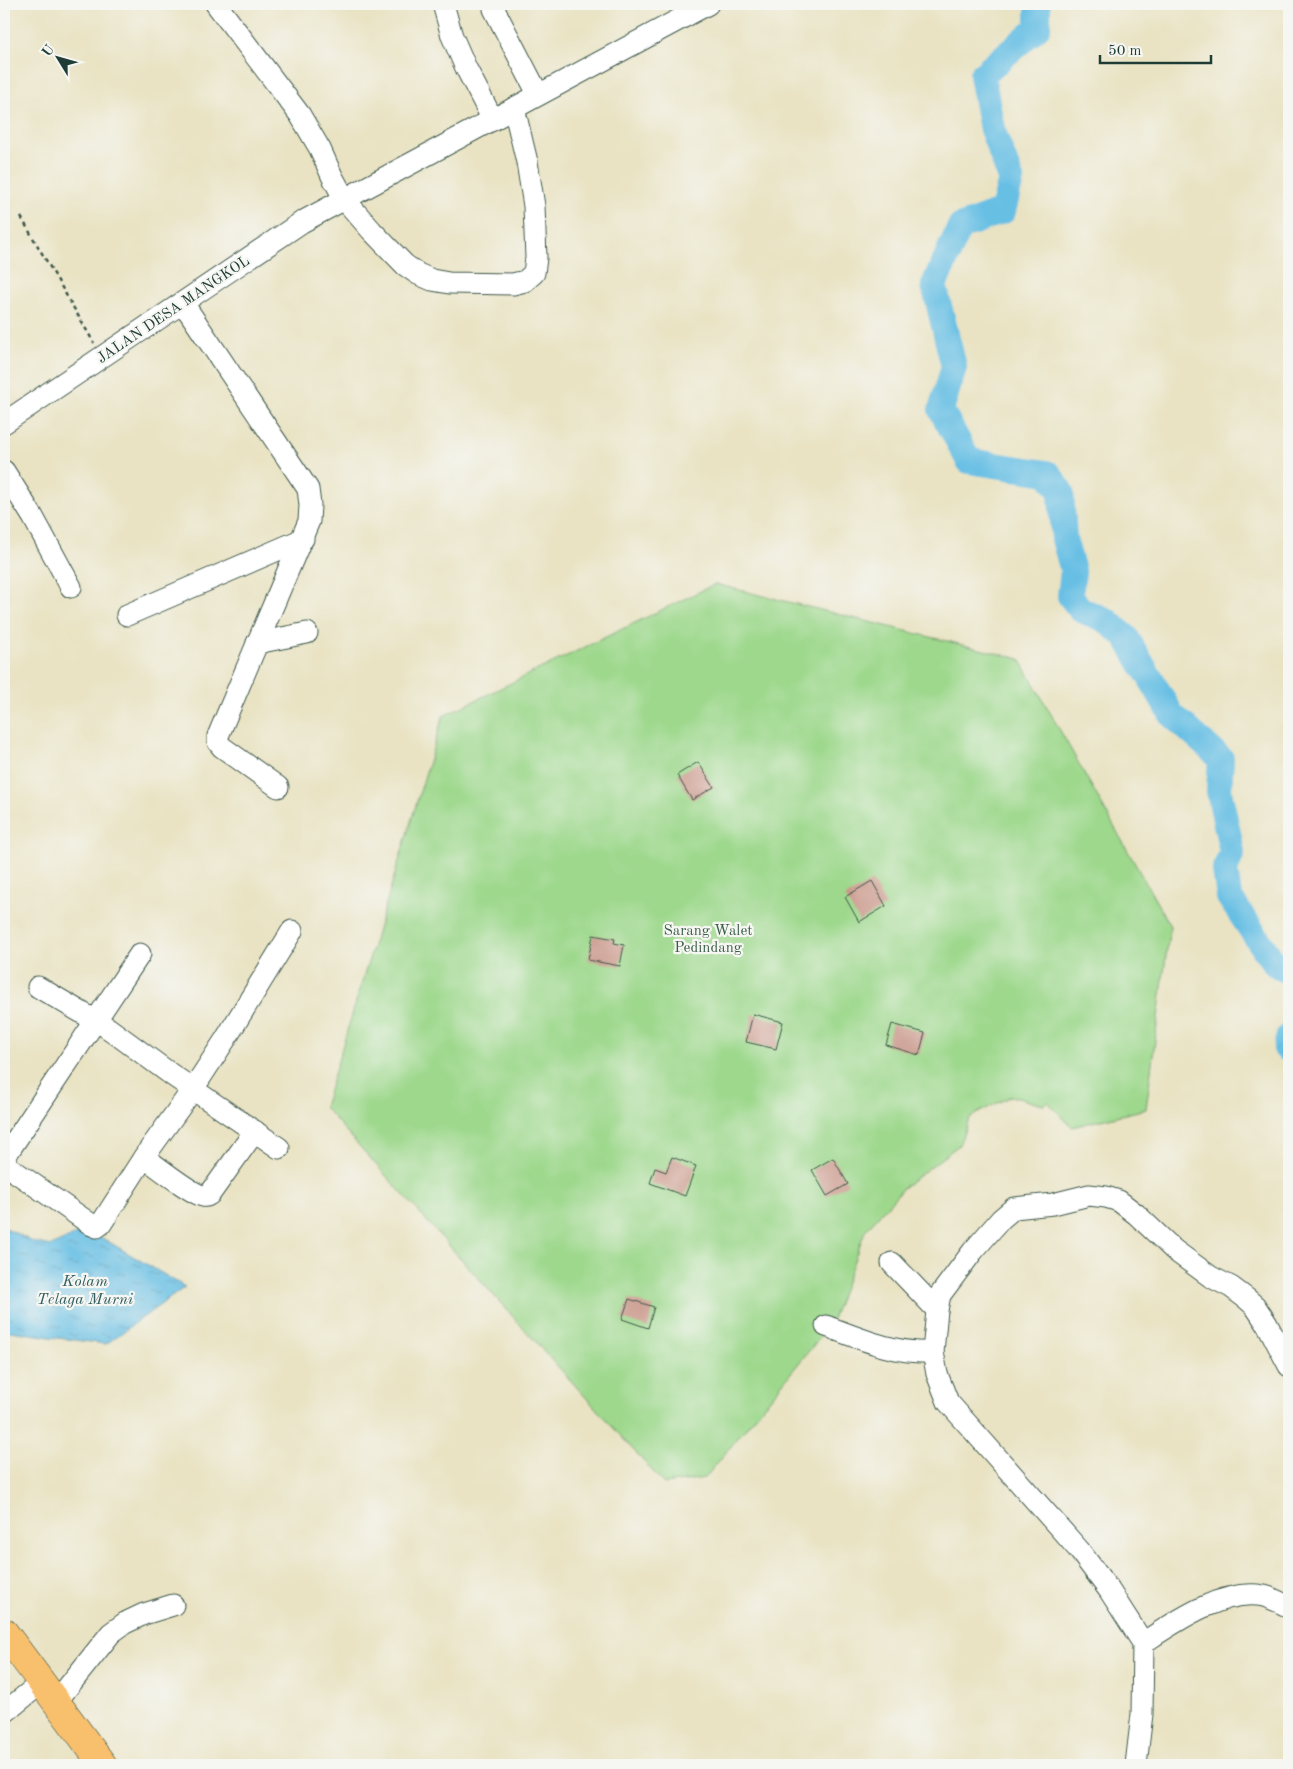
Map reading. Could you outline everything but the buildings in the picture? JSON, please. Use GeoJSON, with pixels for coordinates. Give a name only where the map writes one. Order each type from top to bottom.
{"type":"FeatureCollection","features":[{"type":"Feature","properties":{"kind":"main road"},"geometry":{"type":"LineString","coordinates":[[4,1632],[103,1765]]}},
{"type":"Feature","properties":{"kind":"street"},"geometry":{"type":"LineString","coordinates":[[216,4],[300,115],[320,149],[345,200],[372,232],[405,265],[418,274],[432,280],[449,283],[513,284],[525,281],[534,273],[536,258],[534,206],[527,162],[514,108]]}},
{"type":"Feature","properties":{"kind":"street"},"geometry":{"type":"LineString","coordinates":[[443,4],[452,36],[492,120]]}},
{"type":"Feature","properties":{"kind":"street","name":"JALAN DESA MANGKOL"},"geometry":{"type":"LineString","coordinates":[[4,423],[302,222],[708,4]]}},
{"type":"Feature","properties":{"kind":"street"},"geometry":{"type":"LineString","coordinates":[[494,9],[538,94]]}},
{"type":"Feature","properties":{"kind":"street"},"geometry":{"type":"LineString","coordinates":[[183,303],[308,489],[309,521],[303,539],[218,736],[218,742],[222,747],[278,787]]}},
{"type":"Feature","properties":{"kind":"street"},"geometry":{"type":"LineString","coordinates":[[4,471],[33,517],[71,587]]}},
{"type":"Feature","properties":{"kind":"street"},"geometry":{"type":"LineString","coordinates":[[127,615],[303,539]]}},
{"type":"Feature","properties":{"kind":"street"},"geometry":{"type":"LineString","coordinates":[[257,643],[307,633]]}},
{"type":"Feature","properties":{"kind":"street"},"geometry":{"type":"LineString","coordinates":[[4,1164],[92,1225],[97,1227],[101,1224],[144,1157],[193,1089],[292,932]]}},
{"type":"Feature","properties":{"kind":"street"},"geometry":{"type":"LineString","coordinates":[[4,1158],[140,954]]}},
{"type":"Feature","properties":{"kind":"street"},"geometry":{"type":"LineString","coordinates":[[38,987],[95,1020],[279,1148]]}},
{"type":"Feature","properties":{"kind":"street"},"geometry":{"type":"LineString","coordinates":[[144,1157],[191,1190],[207,1197],[256,1131]]}},
{"type":"Feature","properties":{"kind":"street"},"geometry":{"type":"LineString","coordinates":[[1136,1765],[1142,1714],[1143,1643],[1110,1590],[1079,1550],[948,1402],[937,1374],[933,1352],[940,1295],[958,1270],[1001,1219],[1014,1208],[1053,1204],[1089,1195],[1106,1197],[1119,1200],[1174,1250],[1211,1277],[1231,1287],[1254,1306],[1267,1324],[1289,1366]]}},
{"type":"Feature","properties":{"kind":"street"},"geometry":{"type":"LineString","coordinates":[[892,1263],[937,1310]]}},
{"type":"Feature","properties":{"kind":"street"},"geometry":{"type":"LineString","coordinates":[[826,1326],[883,1346],[918,1353],[933,1352]]}},
{"type":"Feature","properties":{"kind":"street"},"geometry":{"type":"LineString","coordinates":[[1143,1643],[1180,1619],[1202,1608],[1241,1595],[1265,1596],[1289,1606]]}},
{"type":"Feature","properties":{"kind":"street"},"geometry":{"type":"LineString","coordinates":[[4,1713],[48,1693],[111,1633],[125,1623],[144,1614],[173,1605]]}},
{"type":"Feature","properties":{"kind":"path"},"geometry":{"type":"LineString","coordinates":[[21,218],[102,357]]}},
{"type":"Feature","properties":{"kind":"green space","name":"Sarang Walet Pedindang"},"geometry":{"type":"Polygon","coordinates":[[[715,584],[1020,659],[1170,926],[1146,1109],[1072,1127],[1048,1102],[1043,1105],[1011,1096],[969,1119],[959,1145],[904,1187],[865,1231],[830,1325],[705,1478],[664,1484],[324,1107],[443,716],[715,584]]]}},
{"type":"Feature","properties":{"kind":"water","name":"Kolam Telaga Murni"},"geometry":{"type":"Polygon","coordinates":[[[4,1227],[33,1242],[51,1246],[87,1229],[185,1287],[106,1344],[4,1330],[4,1227]]]}},
{"type":"Feature","properties":{"kind":"waterway"},"geometry":{"type":"LineString","coordinates":[[1038,4],[1038,27],[982,75],[992,129],[1011,179],[1003,211],[960,227],[934,285],[954,367],[941,410],[969,461],[1049,474],[1061,492],[1064,539],[1073,571],[1070,596],[1081,610],[1106,620],[1126,637],[1172,715],[1221,759],[1219,791],[1232,852],[1225,870],[1229,897],[1274,963],[1289,972]]}},
{"type":"Feature","properties":{"kind":"waterway"},"geometry":{"type":"LineString","coordinates":[[1289,1036],[1286,1048],[1289,1050]]}}]}
